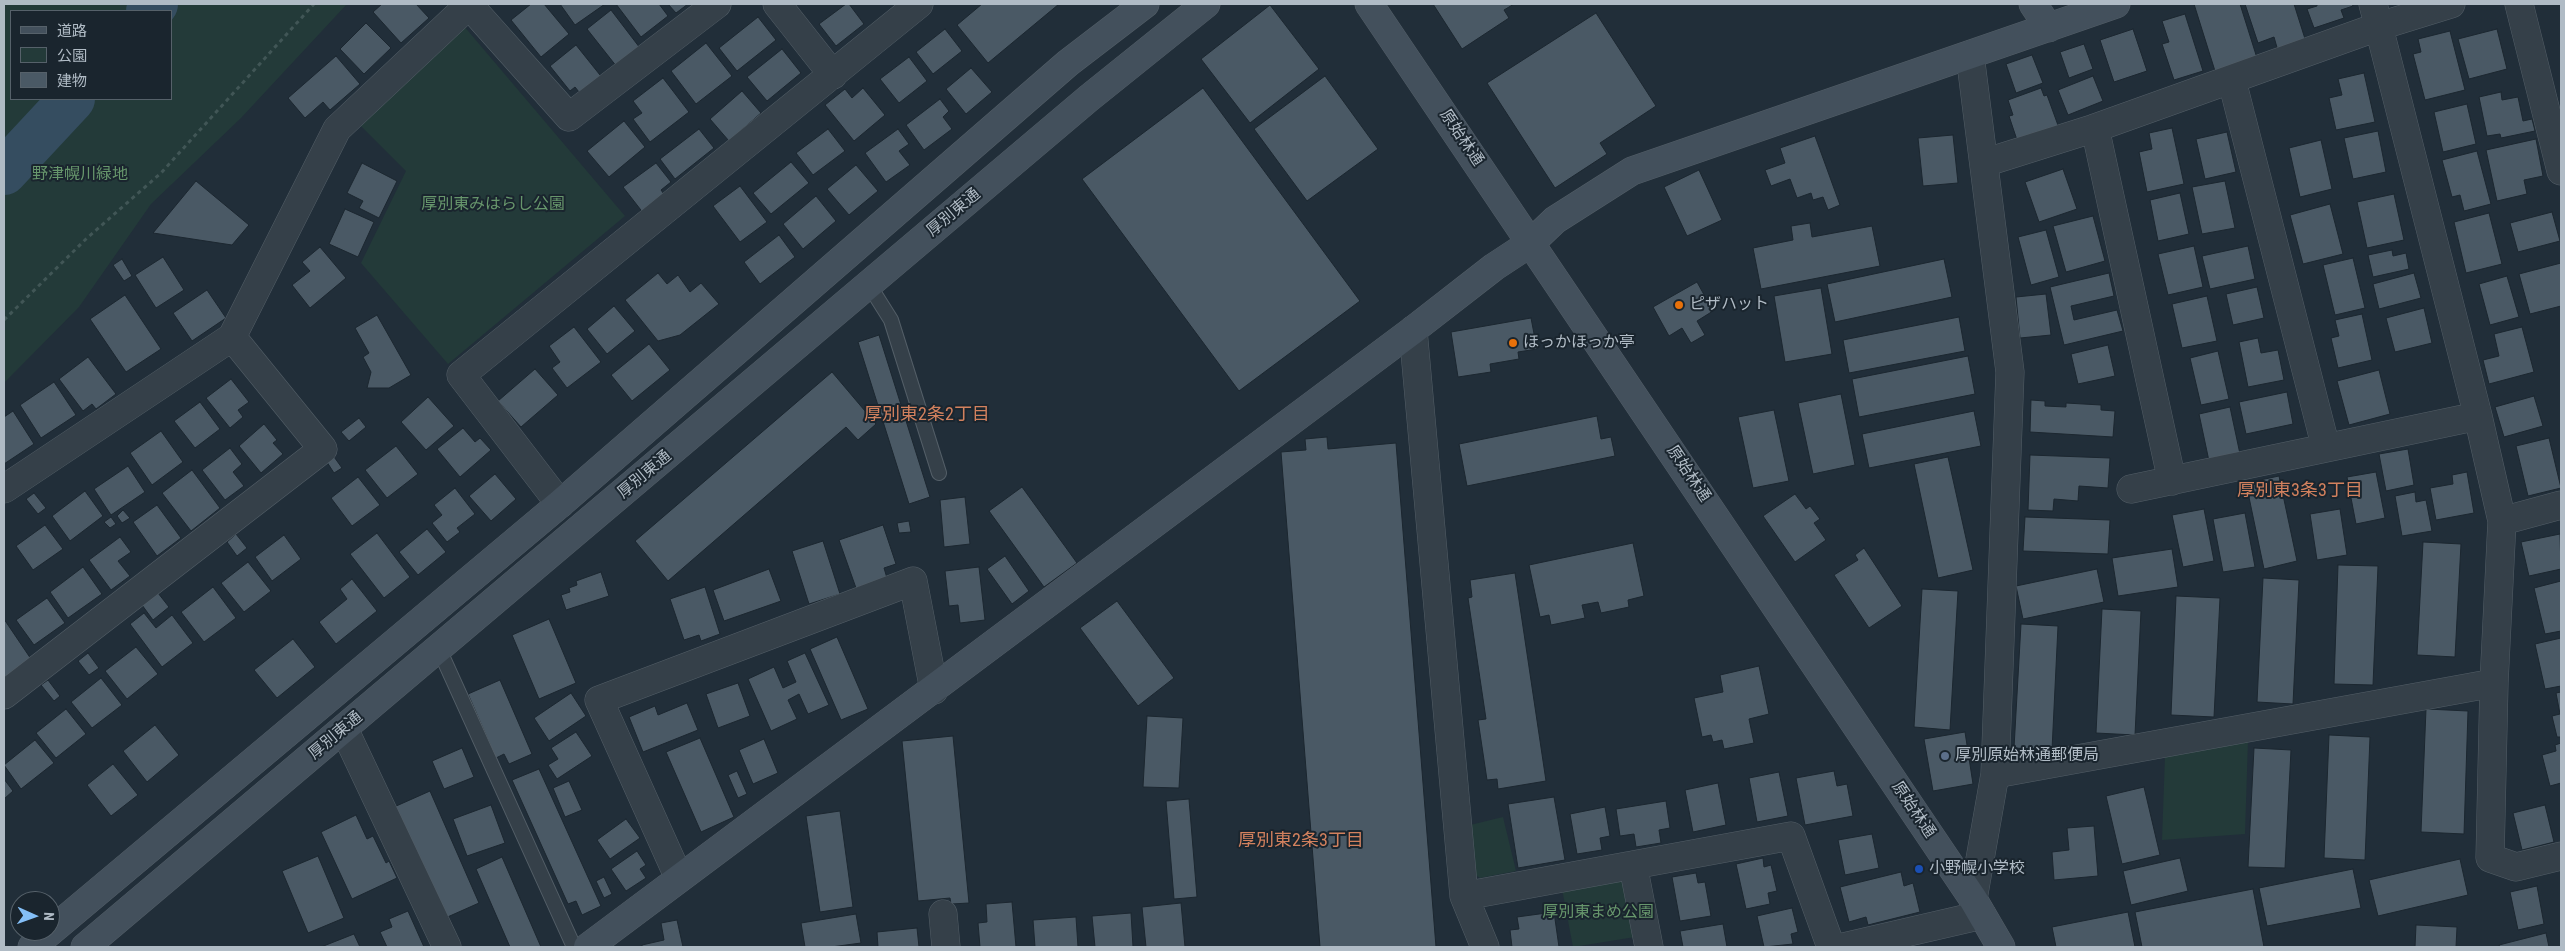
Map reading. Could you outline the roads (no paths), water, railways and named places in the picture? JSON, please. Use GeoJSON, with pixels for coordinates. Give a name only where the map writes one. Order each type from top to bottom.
{"type":"FeatureCollection","features":[{"type":"Feature","properties":{"kind":"street"},"geometry":{"type":"LineString","coordinates":[[4,489],[232,337],[337,129],[470,4],[570,118],[717,4]]}},
{"type":"Feature","properties":{"kind":"street"},"geometry":{"type":"LineString","coordinates":[[777,4],[833,74]]}},
{"type":"Feature","properties":{"kind":"street"},"geometry":{"type":"LineString","coordinates":[[560,504],[461,375],[919,4]]}},
{"type":"Feature","properties":{"kind":"street","name":"厚別東通"},"geometry":{"type":"LineString","coordinates":[[85,947],[1089,98],[1206,4]]}},
{"type":"Feature","properties":{"kind":"street","name":"原始林通"},"geometry":{"type":"LineString","coordinates":[[1370,4],[1532,242],[1977,907],[2001,947]]}},
{"type":"Feature","properties":{"kind":"street"},"geometry":{"type":"LineString","coordinates":[[2033,4],[2049,28]]}},
{"type":"Feature","properties":{"kind":"street"},"geometry":{"type":"LineString","coordinates":[[588,947],[1414,330],[1494,267],[1532,242],[1555,220],[1632,171],[2116,4]]}},
{"type":"Feature","properties":{"kind":"street"},"geometry":{"type":"LineString","coordinates":[[1984,164],[2095,128],[2232,80],[2376,15],[2451,4]]}},
{"type":"Feature","properties":{"kind":"street"},"geometry":{"type":"LineString","coordinates":[[2519,4],[2561,171]]}},
{"type":"Feature","properties":{"kind":"street","name":"厚別東通"},"geometry":{"type":"LineString","coordinates":[[32,947],[560,504],[1068,64],[1138,6]]}},
{"type":"Feature","properties":{"kind":"street"},"geometry":{"type":"LineString","coordinates":[[2376,15],[2478,416],[2502,521],[2494,683],[2490,858],[2516,867],[2561,856]]}},
{"type":"Feature","properties":{"kind":"street"},"geometry":{"type":"LineString","coordinates":[[1844,947],[1977,907],[1994,774],[2010,372],[1970,55]]}},
{"type":"Feature","properties":{"kind":"street"},"geometry":{"type":"LineString","coordinates":[[2232,80],[2326,448]]}},
{"type":"Feature","properties":{"kind":"street"},"geometry":{"type":"LineString","coordinates":[[2095,128],[2172,481]]}},
{"type":"Feature","properties":{"kind":"street"},"geometry":{"type":"LineString","coordinates":[[1414,330],[1464,896],[1485,947]]}},
{"type":"Feature","properties":{"kind":"street"},"geometry":{"type":"LineString","coordinates":[[4,695],[323,449],[232,337]]}},
{"type":"Feature","properties":{"kind":"street"},"geometry":{"type":"LineString","coordinates":[[2131,489],[2478,416]]}},
{"type":"Feature","properties":{"kind":"street"},"geometry":{"type":"LineString","coordinates":[[2502,521],[2561,506]]}},
{"type":"Feature","properties":{"kind":"street"},"geometry":{"type":"LineString","coordinates":[[679,878],[599,700],[913,581],[934,690]]}},
{"type":"Feature","properties":{"kind":"street"},"geometry":{"type":"LineString","coordinates":[[1994,774],[2494,683]]}},
{"type":"Feature","properties":{"kind":"street"},"geometry":{"type":"LineString","coordinates":[[344,729],[447,947]]}},
{"type":"Feature","properties":{"kind":"street"},"geometry":{"type":"LineString","coordinates":[[1464,896],[1791,836],[1831,947]]}},
{"type":"Feature","properties":{"kind":"street"},"geometry":{"type":"LineString","coordinates":[[1633,865],[1649,947]]}},
{"type":"Feature","properties":{"kind":"street"},"geometry":{"type":"LineString","coordinates":[[943,914],[946,947]]}},
{"type":"Feature","properties":{"kind":"lane"},"geometry":{"type":"LineString","coordinates":[[869,285],[891,320],[938,473]]}},
{"type":"Feature","properties":{"kind":"lane"},"geometry":{"type":"LineString","coordinates":[[439,649],[574,947]]}},
{"type":"Feature","properties":{"kind":"waterway"},"geometry":{"type":"LineString","coordinates":[[150,10],[155,4]]}},
{"type":"Feature","properties":{"kind":"waterway"},"geometry":{"type":"LineString","coordinates":[[4,172],[71,100]]}},
{"type":"Feature","properties":{"kind":"place","name":"ピザハット"},"geometry":{"type":"Point","coordinates":[1679,305]}},
{"type":"Feature","properties":{"kind":"place","name":"ほっかほっか亭"},"geometry":{"type":"Point","coordinates":[1513,343]}},
{"type":"Feature","properties":{"kind":"place","name":"厚別原始林通郵便局"},"geometry":{"type":"Point","coordinates":[1945,756]}},
{"type":"Feature","properties":{"kind":"place","name":"小野幌小学校"},"geometry":{"type":"Point","coordinates":[1919,869]}},
{"type":"Feature","properties":{"kind":"district","name":"厚別東2条2丁目"},"geometry":{"type":"Point","coordinates":[927,415]}},
{"type":"Feature","properties":{"kind":"district","name":"厚別東3条3丁目"},"geometry":{"type":"Point","coordinates":[2300,491]}},
{"type":"Feature","properties":{"kind":"district","name":"厚別東2条3丁目"},"geometry":{"type":"Point","coordinates":[1301,841]}},
{"type":"Feature","properties":{"kind":"park label","name":"野津幌川緑地"},"geometry":{"type":"Point","coordinates":[80,175]}},
{"type":"Feature","properties":{"kind":"park label","name":"厚別東みはらし公園"},"geometry":{"type":"Point","coordinates":[493,205]}},
{"type":"Feature","properties":{"kind":"park label","name":"厚別東まめ公園"},"geometry":{"type":"Point","coordinates":[1598,913]}}]}
